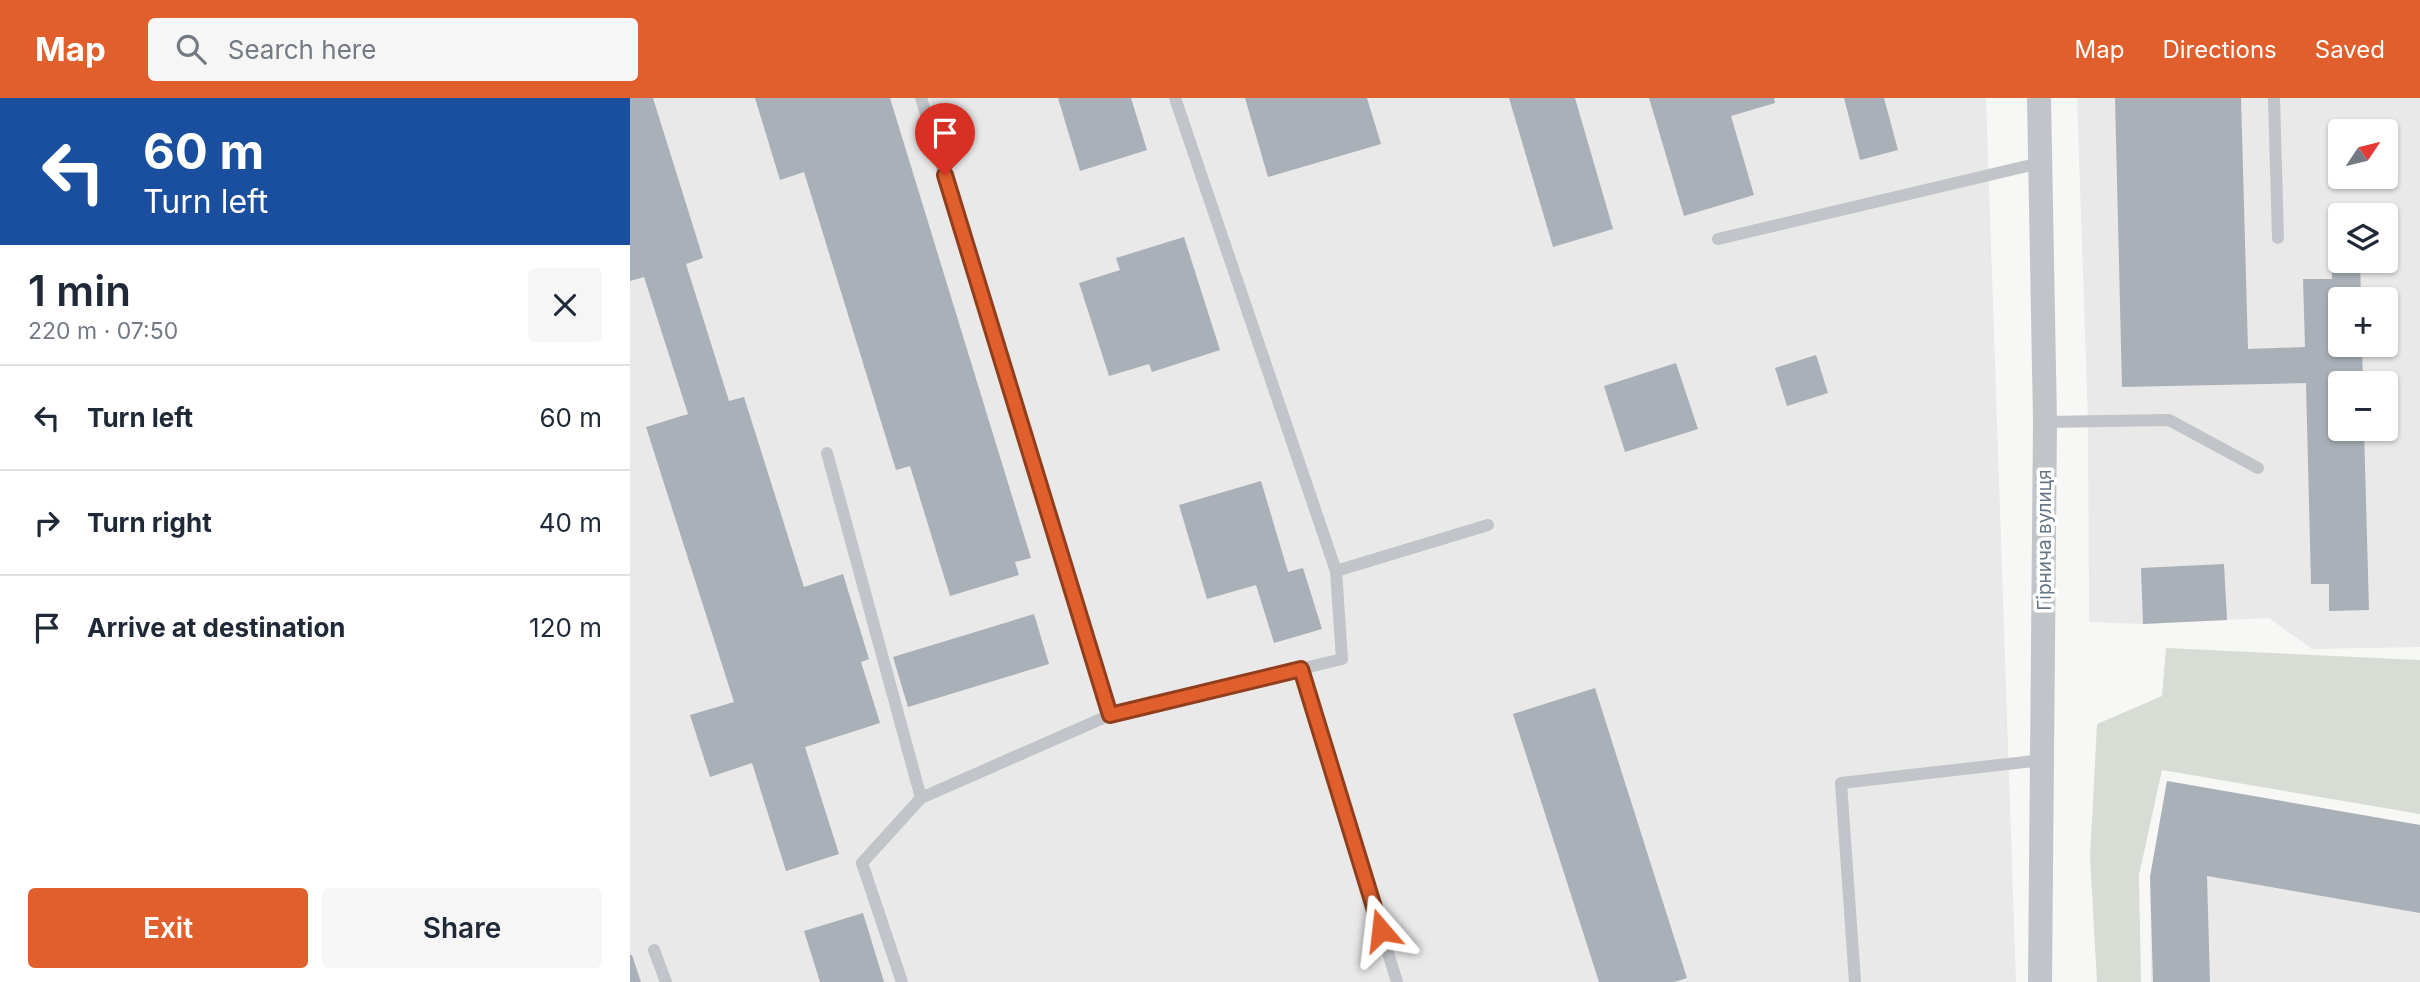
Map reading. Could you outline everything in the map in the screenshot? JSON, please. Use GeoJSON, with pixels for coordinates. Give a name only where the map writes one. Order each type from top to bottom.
{"type":"FeatureCollection","features":[{"type":"Feature","properties":{"kind":"street","name":"Гірнича вулиця"},"geometry":{"type":"LineString","coordinates":[[2039,98],[2045,422],[2040,982]]}},
{"type":"Feature","properties":{"kind":"lane"},"geometry":{"type":"LineString","coordinates":[[921,98],[1110,715]]}},
{"type":"Feature","properties":{"kind":"lane"},"geometry":{"type":"LineString","coordinates":[[902,982],[862,863],[921,798],[1110,715],[1342,659],[1336,571],[1175,98]]}},
{"type":"Feature","properties":{"kind":"lane"},"geometry":{"type":"LineString","coordinates":[[2274,98],[2278,238]]}},
{"type":"Feature","properties":{"kind":"lane"},"geometry":{"type":"LineString","coordinates":[[1718,239],[2040,163]]}},
{"type":"Feature","properties":{"kind":"lane"},"geometry":{"type":"LineString","coordinates":[[2045,422],[2169,421],[2258,468]]}},
{"type":"Feature","properties":{"kind":"lane"},"geometry":{"type":"LineString","coordinates":[[827,453],[921,798]]}},
{"type":"Feature","properties":{"kind":"lane"},"geometry":{"type":"LineString","coordinates":[[1336,571],[1488,525]]}},
{"type":"Feature","properties":{"kind":"lane"},"geometry":{"type":"LineString","coordinates":[[1301,669],[1397,982]]}},
{"type":"Feature","properties":{"kind":"lane"},"geometry":{"type":"LineString","coordinates":[[1854,982],[1841,783],[2042,760]]}},
{"type":"Feature","properties":{"kind":"lane"},"geometry":{"type":"LineString","coordinates":[[654,950],[666,982]]}},
{"type":"Feature","properties":{"kind":"shaded area"},"geometry":{"type":"Polygon","coordinates":[[[630,98],[1986,98],[2016,982],[630,982],[630,98]]]}},
{"type":"Feature","properties":{"kind":"shaded area"},"geometry":{"type":"Polygon","coordinates":[[[2077,98],[2420,98],[2420,647],[2312,649],[2269,618],[2143,624],[2089,622],[2088,420],[2077,98]]]}},
{"type":"Feature","properties":{"kind":"shaded area"},"geometry":{"type":"Polygon","coordinates":[[[2166,648],[2420,660],[2420,814],[2162,770],[2139,875],[2141,982],[2097,982],[2090,858],[2097,724],[2162,696],[2166,648]]]}},
{"type":"Feature","properties":{"kind":"shaded area"},"geometry":{"type":"Polygon","coordinates":[[[2167,781],[2420,825],[2420,982],[2151,982],[2150,877],[2167,781]]]}},
{"type":"Feature","properties":{"kind":"building"},"geometry":{"type":"Polygon","coordinates":[[[630,98],[653,98],[703,258],[686,264],[729,401],[744,397],[804,587],[843,574],[869,659],[861,662],[880,723],[805,747],[839,854],[786,871],[752,763],[710,777],[690,715],[734,702],[646,427],[688,414],[644,277],[630,281],[630,98]]]}},
{"type":"Feature","properties":{"kind":"building"},"geometry":{"type":"Polygon","coordinates":[[[755,98],[890,98],[1031,558],[1015,562],[1019,575],[950,596],[910,466],[896,470],[804,172],[780,180],[755,98]]]}},
{"type":"Feature","properties":{"kind":"building"},"geometry":{"type":"Polygon","coordinates":[[[1058,98],[1131,98],[1147,150],[1080,171],[1058,98]]]}},
{"type":"Feature","properties":{"kind":"building"},"geometry":{"type":"Polygon","coordinates":[[[1245,98],[1367,98],[1381,144],[1268,177],[1245,98]]]}},
{"type":"Feature","properties":{"kind":"building"},"geometry":{"type":"Polygon","coordinates":[[[1509,98],[1575,98],[1613,229],[1553,247],[1509,98]]]}},
{"type":"Feature","properties":{"kind":"building"},"geometry":{"type":"Polygon","coordinates":[[[1649,98],[1774,98],[1775,103],[1731,116],[1754,195],[1684,216],[1649,98]]]}},
{"type":"Feature","properties":{"kind":"building"},"geometry":{"type":"Polygon","coordinates":[[[1844,98],[1884,98],[1898,150],[1860,160],[1844,98]]]}},
{"type":"Feature","properties":{"kind":"building"},"geometry":{"type":"Polygon","coordinates":[[[2115,98],[2241,98],[2248,349],[2305,347],[2303,279],[2332,279],[2332,273],[2360,273],[2361,287],[2328,287],[2328,357],[2362,357],[2363,371],[2328,371],[2328,441],[2364,441],[2369,610],[2329,611],[2329,584],[2311,584],[2306,383],[2122,387],[2115,98]]]}},
{"type":"Feature","properties":{"kind":"building"},"geometry":{"type":"Polygon","coordinates":[[[1184,237],[1220,350],[1152,372],[1149,364],[1109,376],[1079,283],[1120,270],[1116,258],[1184,237]]]}},
{"type":"Feature","properties":{"kind":"building"},"geometry":{"type":"Polygon","coordinates":[[[1816,355],[1828,393],[1787,406],[1775,368],[1816,355]]]}},
{"type":"Feature","properties":{"kind":"building"},"geometry":{"type":"Polygon","coordinates":[[[1676,363],[1698,429],[1625,452],[1604,386],[1676,363]]]}},
{"type":"Feature","properties":{"kind":"building"},"geometry":{"type":"Polygon","coordinates":[[[1261,481],[1288,572],[1303,568],[1322,629],[1274,643],[1256,585],[1207,599],[1179,505],[1261,481]]]}},
{"type":"Feature","properties":{"kind":"building"},"geometry":{"type":"Polygon","coordinates":[[[2224,564],[2227,620],[2143,624],[2141,568],[2224,564]]]}},
{"type":"Feature","properties":{"kind":"building"},"geometry":{"type":"Polygon","coordinates":[[[1034,614],[1049,664],[908,707],[893,657],[1034,614]]]}},
{"type":"Feature","properties":{"kind":"building"},"geometry":{"type":"Polygon","coordinates":[[[1595,688],[1687,978],[1674,982],[1599,982],[1513,714],[1595,688]]]}},
{"type":"Feature","properties":{"kind":"building"},"geometry":{"type":"Polygon","coordinates":[[[2167,781],[2420,825],[2420,913],[2207,876],[2210,982],[2153,982],[2150,877],[2167,781]]]}},
{"type":"Feature","properties":{"kind":"building"},"geometry":{"type":"Polygon","coordinates":[[[863,913],[884,982],[820,982],[804,931],[863,913]]]}},
{"type":"Feature","properties":{"kind":"building"},"geometry":{"type":"Polygon","coordinates":[[[632,955],[641,982],[630,982],[632,955]]]}},
{"type":"Feature","properties":{"kind":"route"},"geometry":{"type":"LineString","coordinates":[[945,175],[1110,715],[1301,669],[1381,930]]}}]}
